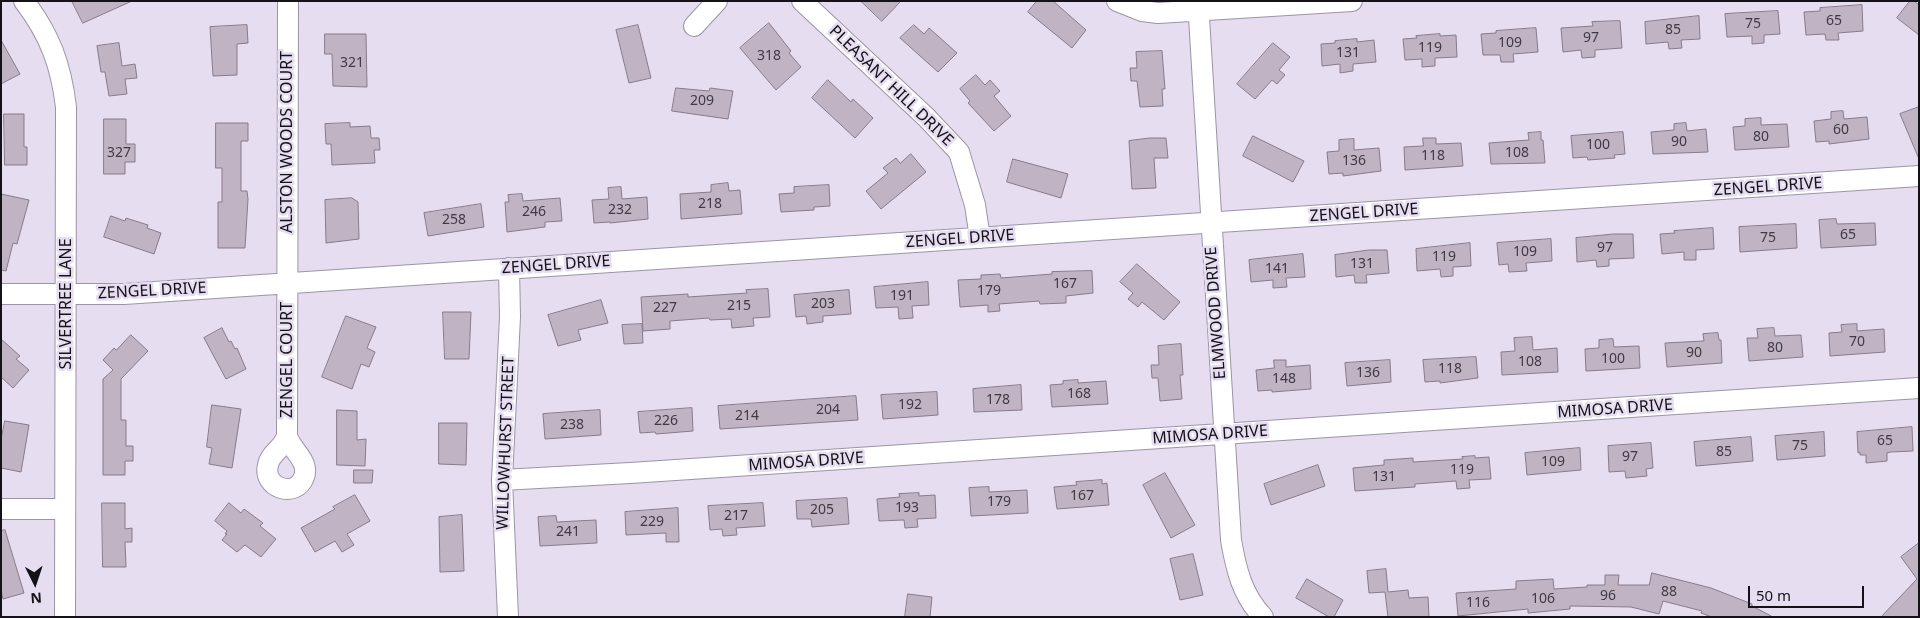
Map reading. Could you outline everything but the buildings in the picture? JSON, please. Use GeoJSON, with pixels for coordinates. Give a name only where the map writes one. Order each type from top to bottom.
{"type":"FeatureCollection","features":[{"type":"Feature","properties":{"kind":"street","name":"SILVERTREE LANE"},"geometry":{"type":"LineString","coordinates":[[24,1],[47,35],[56,56],[63,82],[66,107],[65,617]]}},
{"type":"Feature","properties":{"kind":"street","name":"ALSTON WOODS COURT"},"geometry":{"type":"LineString","coordinates":[[287,283],[288,1]]}},
{"type":"Feature","properties":{"kind":"street"},"geometry":{"type":"LineString","coordinates":[[694,26],[717,1]]}},
{"type":"Feature","properties":{"kind":"street","name":"PLEASANT HILL DRIVE"},"geometry":{"type":"LineString","coordinates":[[802,1],[926,116],[959,152],[976,205],[980,238]]}},
{"type":"Feature","properties":{"kind":"street"},"geometry":{"type":"LineString","coordinates":[[1117,1],[1142,11],[1158,13],[1198,6],[1352,1]]}},
{"type":"Feature","properties":{"kind":"street","name":"ELMWOOD DRIVE"},"geometry":{"type":"LineString","coordinates":[[1198,6],[1231,540],[1236,570],[1243,588],[1256,610],[1263,617]]}},
{"type":"Feature","properties":{"kind":"street","name":"ZENGEL DRIVE"},"geometry":{"type":"LineString","coordinates":[[1,294],[124,294],[1919,176]]}},
{"type":"Feature","properties":{"kind":"street","name":"WILLOWHURST STREET"},"geometry":{"type":"LineString","coordinates":[[508,617],[502,480],[510,317],[509,268]]}},
{"type":"Feature","properties":{"kind":"street","name":"ZENGEL COURT"},"geometry":{"type":"LineString","coordinates":[[287,283],[287,436]]}},
{"type":"Feature","properties":{"kind":"street","name":"MIMOSA DRIVE"},"geometry":{"type":"LineString","coordinates":[[502,480],[1919,388]]}},
{"type":"Feature","properties":{"kind":"street"},"geometry":{"type":"LineString","coordinates":[[1,509],[65,509]]}}]}
